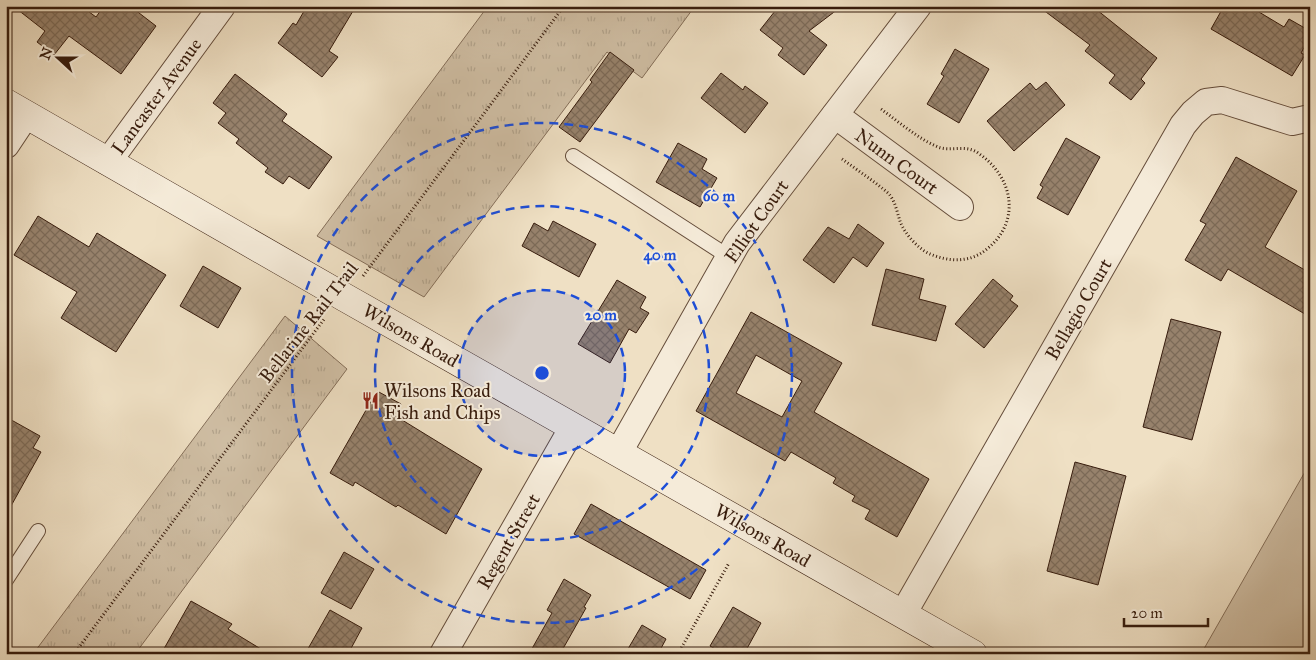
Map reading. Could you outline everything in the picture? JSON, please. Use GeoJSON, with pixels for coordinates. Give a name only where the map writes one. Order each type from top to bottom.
{"type":"FeatureCollection","features":[{"type":"Feature","properties":{"kind":"street","name":"Lancaster Avenue"},"geometry":{"type":"LineString","coordinates":[[108,162],[222,6]]}},
{"type":"Feature","properties":{"kind":"street","name":"Elliot Court"},"geometry":{"type":"LineString","coordinates":[[619,452],[737,244],[918,6]]}},
{"type":"Feature","properties":{"kind":"street","name":"Bellagio Court"},"geometry":{"type":"LineString","coordinates":[[903,614],[1183,125],[1206,102],[1222,100],[1292,122],[1310,118]]}},
{"type":"Feature","properties":{"kind":"street","name":"Wilsons Road"},"geometry":{"type":"LineString","coordinates":[[16,109],[973,654]]}},
{"type":"Feature","properties":{"kind":"street"},"geometry":{"type":"LineString","coordinates":[[6,145],[16,109]]}},
{"type":"Feature","properties":{"kind":"street","name":"Nunn Court"},"geometry":{"type":"LineString","coordinates":[[835,115],[960,207]]}},
{"type":"Feature","properties":{"kind":"street","name":"Regent Street"},"geometry":{"type":"LineString","coordinates":[[443,654],[573,427]]}},
{"type":"Feature","properties":{"kind":"lane"},"geometry":{"type":"LineString","coordinates":[[574,156],[729,257]]}},
{"type":"Feature","properties":{"kind":"lane"},"geometry":{"type":"LineString","coordinates":[[6,580],[38,531]]}},
{"type":"Feature","properties":{"kind":"path","name":"Bellarine Rail Trail"},"geometry":{"type":"LineString","coordinates":[[74,654],[325,318],[361,280],[564,6]]}},
{"type":"Feature","properties":{"kind":"path"},"geometry":{"type":"LineString","coordinates":[[678,654],[729,563]]}},
{"type":"Feature","properties":{"kind":"green space"},"geometry":{"type":"Polygon","coordinates":[[[488,6],[695,6],[642,78],[607,52],[424,297],[317,236],[488,6]]]}},
{"type":"Feature","properties":{"kind":"green space"},"geometry":{"type":"Polygon","coordinates":[[[285,316],[347,369],[135,654],[33,654],[285,316]]]}},
{"type":"Feature","properties":{"kind":"green space"},"geometry":{"type":"Polygon","coordinates":[[[1310,463],[1310,654],[1201,654],[1310,463]]]}},
{"type":"Feature","properties":{"kind":"building"},"geometry":{"type":"Polygon","coordinates":[[[13,6],[81,6],[96,17],[104,6],[130,6],[156,26],[121,74],[69,36],[54,55],[37,42],[45,31],[13,6]]]}},
{"type":"Feature","properties":{"kind":"building"},"geometry":{"type":"Polygon","coordinates":[[[307,6],[356,6],[329,51],[338,57],[322,77],[278,43],[293,23],[296,25],[307,6]]]}},
{"type":"Feature","properties":{"kind":"building"},"geometry":{"type":"Polygon","coordinates":[[[779,6],[842,6],[809,31],[827,45],[804,75],[778,55],[783,48],[760,30],[779,6]]]}},
{"type":"Feature","properties":{"kind":"building"},"geometry":{"type":"Polygon","coordinates":[[[1038,6],[1092,6],[1157,58],[1141,79],[1145,83],[1131,100],[1109,83],[1115,75],[1085,51],[1090,45],[1038,6]]]}},
{"type":"Feature","properties":{"kind":"building"},"geometry":{"type":"Polygon","coordinates":[[[1224,6],[1249,6],[1284,27],[1289,19],[1310,31],[1310,37],[1301,53],[1305,55],[1292,76],[1211,29],[1224,6]]]}},
{"type":"Feature","properties":{"kind":"building"},"geometry":{"type":"Polygon","coordinates":[[[955,49],[989,69],[959,123],[927,104],[944,76],[941,74],[955,49]]]}},
{"type":"Feature","properties":{"kind":"building"},"geometry":{"type":"Polygon","coordinates":[[[610,52],[634,70],[580,142],[559,127],[592,82],[590,80],[610,52]]]}},
{"type":"Feature","properties":{"kind":"building"},"geometry":{"type":"Polygon","coordinates":[[[721,73],[743,90],[745,86],[768,103],[745,133],[701,98],[721,73]]]}},
{"type":"Feature","properties":{"kind":"building"},"geometry":{"type":"Polygon","coordinates":[[[235,74],[287,114],[282,121],[332,157],[309,189],[289,176],[283,184],[265,172],[268,168],[236,143],[239,139],[218,123],[226,113],[213,103],[235,74]]]}},
{"type":"Feature","properties":{"kind":"building"},"geometry":{"type":"Polygon","coordinates":[[[1046,82],[1065,105],[1014,151],[987,121],[1030,83],[1036,90],[1046,82]]]}},
{"type":"Feature","properties":{"kind":"building"},"geometry":{"type":"Polygon","coordinates":[[[1066,138],[1100,157],[1068,215],[1037,198],[1043,187],[1040,185],[1066,138]]]}},
{"type":"Feature","properties":{"kind":"building"},"geometry":{"type":"Polygon","coordinates":[[[678,143],[707,159],[702,169],[717,178],[700,207],[656,182],[678,143]]]}},
{"type":"Feature","properties":{"kind":"building"},"geometry":{"type":"Polygon","coordinates":[[[1236,157],[1297,191],[1265,247],[1310,273],[1310,317],[1228,269],[1221,281],[1185,260],[1206,224],[1200,221],[1236,157]]]}},
{"type":"Feature","properties":{"kind":"building"},"geometry":{"type":"Polygon","coordinates":[[[38,216],[89,247],[97,233],[166,275],[116,352],[61,318],[77,292],[14,255],[38,216]]]}},
{"type":"Feature","properties":{"kind":"building"},"geometry":{"type":"Polygon","coordinates":[[[553,221],[596,244],[579,277],[522,246],[534,223],[548,231],[553,221]]]}},
{"type":"Feature","properties":{"kind":"building"},"geometry":{"type":"Polygon","coordinates":[[[858,224],[884,243],[867,267],[853,257],[834,283],[803,260],[828,227],[849,239],[858,224]]]}},
{"type":"Feature","properties":{"kind":"building"},"geometry":{"type":"Polygon","coordinates":[[[203,266],[241,288],[218,328],[180,306],[203,266]]]}},
{"type":"Feature","properties":{"kind":"building"},"geometry":{"type":"Polygon","coordinates":[[[886,269],[924,279],[919,299],[946,306],[936,341],[872,325],[886,269]]]}},
{"type":"Feature","properties":{"kind":"building"},"geometry":{"type":"Polygon","coordinates":[[[993,279],[1013,296],[1010,300],[1018,306],[984,348],[955,324],[993,279]]]}},
{"type":"Feature","properties":{"kind":"building"},"geometry":{"type":"Polygon","coordinates":[[[617,280],[646,297],[640,308],[649,313],[636,333],[629,329],[610,363],[578,344],[617,280]]]}},
{"type":"Feature","properties":{"kind":"building"},"geometry":{"type":"Polygon","coordinates":[[[751,312],[842,363],[814,412],[929,479],[897,537],[865,519],[870,510],[852,501],[855,496],[833,483],[836,478],[791,452],[785,461],[696,411],[751,312]],[[756,355],[736,393],[782,417],[802,381],[756,355]]]}},
{"type":"Feature","properties":{"kind":"building"},"geometry":{"type":"Polygon","coordinates":[[[1171,319],[1221,332],[1192,440],[1143,427],[1171,319]]]}},
{"type":"Feature","properties":{"kind":"building"},"geometry":{"type":"Polygon","coordinates":[[[377,391],[401,404],[394,415],[482,469],[446,534],[355,482],[353,486],[330,473],[377,391]]]}},
{"type":"Feature","properties":{"kind":"building"},"geometry":{"type":"Polygon","coordinates":[[[6,417],[40,436],[33,448],[41,452],[6,515],[6,417]]]}},
{"type":"Feature","properties":{"kind":"building"},"geometry":{"type":"Polygon","coordinates":[[[1075,462],[1126,476],[1098,585],[1047,571],[1075,462]]]}},
{"type":"Feature","properties":{"kind":"building"},"geometry":{"type":"Polygon","coordinates":[[[591,504],[706,570],[690,599],[574,534],[591,504]]]}},
{"type":"Feature","properties":{"kind":"building"},"geometry":{"type":"Polygon","coordinates":[[[344,552],[374,569],[351,609],[321,593],[344,552]]]}},
{"type":"Feature","properties":{"kind":"building"},"geometry":{"type":"Polygon","coordinates":[[[564,579],[591,595],[584,607],[586,608],[560,654],[529,654],[552,613],[547,610],[564,579]]]}},
{"type":"Feature","properties":{"kind":"building"},"geometry":{"type":"Polygon","coordinates":[[[191,601],[232,624],[228,629],[269,654],[161,654],[191,601]]]}},
{"type":"Feature","properties":{"kind":"building"},"geometry":{"type":"Polygon","coordinates":[[[733,607],[761,623],[744,654],[724,654],[710,646],[733,607]]]}},
{"type":"Feature","properties":{"kind":"building"},"geometry":{"type":"Polygon","coordinates":[[[330,610],[362,628],[348,654],[305,654],[330,610]]]}},
{"type":"Feature","properties":{"kind":"building"},"geometry":{"type":"Polygon","coordinates":[[[642,625],[666,639],[658,654],[625,654],[642,625]]]}},
{"type":"Feature","properties":{"kind":"place","name":"Wilsons Road Fish and Chips"},"geometry":{"type":"Point","coordinates":[370,401]}}]}
